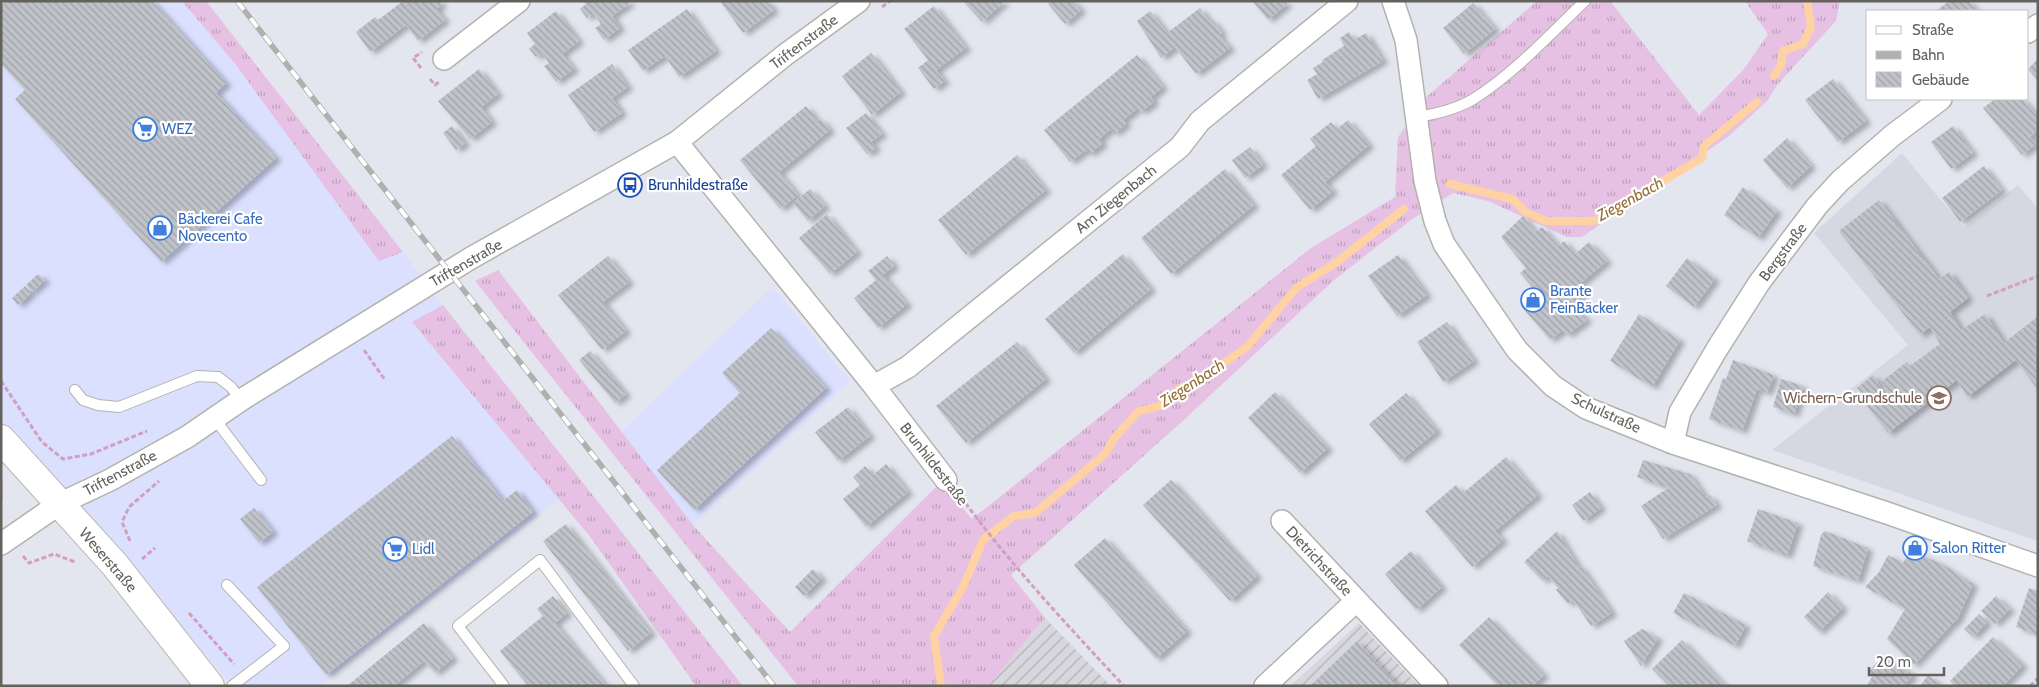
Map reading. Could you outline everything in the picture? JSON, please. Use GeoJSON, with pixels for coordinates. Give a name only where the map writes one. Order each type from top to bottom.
{"type":"FeatureCollection","features":[{"type":"Feature","properties":{"kind":"street"},"geometry":{"type":"LineString","coordinates":[[444,59],[519,1]]}},
{"type":"Feature","properties":{"kind":"street","name":"Triftenstraße"},"geometry":{"type":"LineString","coordinates":[[5,541],[60,504],[110,480],[187,437],[241,400],[471,258],[677,142],[785,55],[859,1]]}},
{"type":"Feature","properties":{"kind":"street","name":"Am Ziegenbach"},"geometry":{"type":"LineString","coordinates":[[874,386],[908,367],[1173,153],[1180,147],[1200,120],[1347,1]]}},
{"type":"Feature","properties":{"kind":"street","name":"Schulstraße"},"geometry":{"type":"LineString","coordinates":[[1393,1],[1406,40],[1417,117],[1418,141],[1425,181],[1435,221],[1444,244],[1517,350],[1553,386],[1586,408],[1673,443],[2038,566]]}},
{"type":"Feature","properties":{"kind":"street","name":"Bergstraße"},"geometry":{"type":"LineString","coordinates":[[1673,443],[1680,412],[1717,349],[1759,283],[1817,206],[1840,181],[1893,136],[1940,100]]}},
{"type":"Feature","properties":{"kind":"street","name":"Brunhildestraße"},"geometry":{"type":"LineString","coordinates":[[677,142],[874,386],[946,480]]}},
{"type":"Feature","properties":{"kind":"street","name":"Weserstraße"},"geometry":{"type":"LineString","coordinates":[[1,439],[115,565],[210,686]]}},
{"type":"Feature","properties":{"kind":"street","name":"Dietrichstraße"},"geometry":{"type":"LineString","coordinates":[[1282,521],[1437,686]]}},
{"type":"Feature","properties":{"kind":"street","name":"Dietrichstraße"},"geometry":{"type":"LineString","coordinates":[[1265,686],[1356,601]]}},
{"type":"Feature","properties":{"kind":"lane"},"geometry":{"type":"LineString","coordinates":[[1417,117],[1435,115],[1474,99],[1504,76],[1585,1]]}},
{"type":"Feature","properties":{"kind":"lane"},"geometry":{"type":"LineString","coordinates":[[75,390],[83,400],[98,405],[119,407],[197,376],[218,377],[231,387],[241,400]]}},
{"type":"Feature","properties":{"kind":"lane"},"geometry":{"type":"LineString","coordinates":[[214,418],[261,480]]}},
{"type":"Feature","properties":{"kind":"lane"},"geometry":{"type":"LineString","coordinates":[[504,686],[458,626],[540,560],[634,686]]}},
{"type":"Feature","properties":{"kind":"lane"},"geometry":{"type":"LineString","coordinates":[[227,585],[284,646],[232,686]]}},
{"type":"Feature","properties":{"kind":"path"},"geometry":{"type":"LineString","coordinates":[[1987,296],[2038,276]]}},
{"type":"Feature","properties":{"kind":"path"},"geometry":{"type":"LineString","coordinates":[[362,346],[385,380]]}},
{"type":"Feature","properties":{"kind":"path"},"geometry":{"type":"LineString","coordinates":[[1,381],[42,442],[63,459],[91,454]]}},
{"type":"Feature","properties":{"kind":"path"},"geometry":{"type":"LineString","coordinates":[[1,480],[1,499]]}},
{"type":"Feature","properties":{"kind":"path","name":"Brunhildestraße"},"geometry":{"type":"LineString","coordinates":[[946,480],[979,523],[1047,604],[1124,686]]}},
{"type":"Feature","properties":{"kind":"path"},"geometry":{"type":"LineString","coordinates":[[129,507],[122,522],[131,543]]}},
{"type":"Feature","properties":{"kind":"path"},"geometry":{"type":"LineString","coordinates":[[5,541],[29,563],[54,554],[77,563]]}},
{"type":"Feature","properties":{"kind":"path"},"geometry":{"type":"LineString","coordinates":[[142,560],[155,548]]}},
{"type":"Feature","properties":{"kind":"path"},"geometry":{"type":"LineString","coordinates":[[138,555],[148,567]]}},
{"type":"Feature","properties":{"kind":"path"},"geometry":{"type":"LineString","coordinates":[[187,611],[245,677]]}},
{"type":"Feature","properties":{"kind":"path"},"geometry":{"type":"LineString","coordinates":[[2030,686],[2038,678]]}},
{"type":"Feature","properties":{"kind":"shaded area"},"geometry":{"type":"Polygon","coordinates":[[[1,1],[182,1],[236,65],[379,260],[403,252],[443,305],[412,323],[559,499],[319,686],[232,686],[70,495],[1,419],[1,1]]]}},
{"type":"Feature","properties":{"kind":"shaded area","name":"Wichern-Grundschule"},"geometry":{"type":"Polygon","coordinates":[[[1902,153],[1964,228],[2018,185],[2038,209],[2038,541],[1772,450],[1908,345],[1814,233],[1902,153]]]}},
{"type":"Feature","properties":{"kind":"shaded area"},"geometry":{"type":"Polygon","coordinates":[[[773,287],[850,381],[693,525],[620,432],[773,287]]]}},
{"type":"Feature","properties":{"kind":"shaded area"},"geometry":{"type":"Polygon","coordinates":[[[1045,618],[1111,686],[988,686],[1045,618]]]}},
{"type":"Feature","properties":{"kind":"shaded area"},"geometry":{"type":"Polygon","coordinates":[[[1359,623],[1419,686],[1290,686],[1359,623]]]}},
{"type":"Feature","properties":{"kind":"green space"},"geometry":{"type":"Polygon","coordinates":[[[182,1],[206,1],[403,252],[379,261],[236,65],[182,1]]]}},
{"type":"Feature","properties":{"kind":"green space"},"geometry":{"type":"Polygon","coordinates":[[[1537,1],[1610,1],[1699,115],[1744,69],[1768,34],[1745,1],[1840,1],[1836,21],[1777,85],[1768,100],[1729,136],[1582,237],[1567,237],[1488,201],[1453,193],[1411,220],[1333,281],[1186,418],[1011,575],[1045,618],[988,686],[798,686],[475,281],[498,270],[693,525],[790,632],[941,482],[972,519],[1311,248],[1395,197],[1398,137],[1424,99],[1537,1]]]}},
{"type":"Feature","properties":{"kind":"green space"},"geometry":{"type":"Polygon","coordinates":[[[443,305],[743,686],[696,686],[591,538],[412,322],[443,305]]]}},
{"type":"Feature","properties":{"kind":"building","name":"WEZ"},"geometry":{"type":"Polygon","coordinates":[[[6,1],[152,1],[226,83],[216,93],[276,158],[161,262],[15,99],[25,90],[1,64],[1,6],[6,1]]]}},
{"type":"Feature","properties":{"kind":"building"},"geometry":{"type":"Polygon","coordinates":[[[403,1],[440,1],[442,4],[436,9],[445,20],[418,41],[406,25],[370,52],[356,32],[375,17],[378,20],[403,1]]]}},
{"type":"Feature","properties":{"kind":"building"},"geometry":{"type":"Polygon","coordinates":[[[583,1],[629,1],[630,3],[612,16],[620,28],[604,40],[595,28],[601,24],[593,13],[587,18],[580,9],[586,4],[583,1]]]}},
{"type":"Feature","properties":{"kind":"building"},"geometry":{"type":"Polygon","coordinates":[[[720,1],[767,1],[774,10],[743,33],[720,1]]]}},
{"type":"Feature","properties":{"kind":"building"},"geometry":{"type":"Polygon","coordinates":[[[963,1],[1005,1],[982,22],[963,1]]]}},
{"type":"Feature","properties":{"kind":"building"},"geometry":{"type":"Polygon","coordinates":[[[1050,1],[1073,1],[1081,10],[1065,24],[1048,4],[1050,1]]]}},
{"type":"Feature","properties":{"kind":"building"},"geometry":{"type":"Polygon","coordinates":[[[1285,1],[1287,4],[1268,20],[1253,2],[1285,1]]]}},
{"type":"Feature","properties":{"kind":"building"},"geometry":{"type":"Polygon","coordinates":[[[1949,1],[1969,1],[1975,10],[1937,10],[1949,1]]]}},
{"type":"Feature","properties":{"kind":"building"},"geometry":{"type":"Polygon","coordinates":[[[1473,3],[1495,29],[1464,54],[1443,28],[1473,3]]]}},
{"type":"Feature","properties":{"kind":"building"},"geometry":{"type":"Polygon","coordinates":[[[934,6],[966,48],[936,70],[945,81],[934,89],[918,68],[928,60],[904,29],[934,6]]]}},
{"type":"Feature","properties":{"kind":"building"},"geometry":{"type":"Polygon","coordinates":[[[1200,8],[1210,22],[1213,20],[1222,33],[1219,35],[1230,48],[1196,74],[1175,47],[1161,58],[1137,21],[1150,11],[1167,33],[1200,8]]]}},
{"type":"Feature","properties":{"kind":"building"},"geometry":{"type":"Polygon","coordinates":[[[687,9],[716,51],[679,77],[665,56],[643,71],[628,50],[687,9]]]}},
{"type":"Feature","properties":{"kind":"building"},"geometry":{"type":"Polygon","coordinates":[[[556,11],[579,41],[562,54],[574,69],[556,82],[544,66],[549,63],[542,53],[536,57],[529,49],[535,44],[527,33],[556,11]]]}},
{"type":"Feature","properties":{"kind":"building"},"geometry":{"type":"Polygon","coordinates":[[[1349,32],[1354,40],[1366,33],[1383,61],[1318,99],[1307,80],[1317,74],[1313,68],[1344,46],[1340,38],[1349,32]]]}},
{"type":"Feature","properties":{"kind":"building"},"geometry":{"type":"Polygon","coordinates":[[[871,53],[901,92],[872,115],[842,76],[871,53]]]}},
{"type":"Feature","properties":{"kind":"building"},"geometry":{"type":"Polygon","coordinates":[[[1137,55],[1163,87],[1151,97],[1154,102],[1141,112],[1138,108],[1123,120],[1126,124],[1114,134],[1111,129],[1099,139],[1103,143],[1090,154],[1086,150],[1070,162],[1044,130],[1137,55]]]}},
{"type":"Feature","properties":{"kind":"building"},"geometry":{"type":"Polygon","coordinates":[[[2038,59],[2038,81],[2029,70],[2038,59]]]}},
{"type":"Feature","properties":{"kind":"building"},"geometry":{"type":"Polygon","coordinates":[[[612,64],[628,87],[612,98],[622,113],[594,132],[568,95],[612,64]]]}},
{"type":"Feature","properties":{"kind":"building"},"geometry":{"type":"Polygon","coordinates":[[[479,69],[498,94],[481,107],[492,122],[470,139],[438,101],[479,69]]]}},
{"type":"Feature","properties":{"kind":"building"},"geometry":{"type":"Polygon","coordinates":[[[1833,79],[1866,121],[1838,142],[1805,100],[1833,79]]]}},
{"type":"Feature","properties":{"kind":"building"},"geometry":{"type":"Polygon","coordinates":[[[1994,100],[2024,100],[2038,117],[2038,130],[2030,137],[2036,144],[2022,155],[1983,108],[1994,100]]]}},
{"type":"Feature","properties":{"kind":"building"},"geometry":{"type":"Polygon","coordinates":[[[806,106],[818,121],[821,119],[830,130],[779,172],[798,195],[780,209],[740,160],[806,106]]]}},
{"type":"Feature","properties":{"kind":"building"},"geometry":{"type":"Polygon","coordinates":[[[866,113],[882,134],[871,142],[876,148],[867,154],[846,128],[866,113]]]}},
{"type":"Feature","properties":{"kind":"building"},"geometry":{"type":"Polygon","coordinates":[[[1348,120],[1369,145],[1325,182],[1333,191],[1310,210],[1281,175],[1316,146],[1310,139],[1331,122],[1337,129],[1348,120]]]}},
{"type":"Feature","properties":{"kind":"building"},"geometry":{"type":"Polygon","coordinates":[[[452,126],[465,143],[456,150],[443,133],[452,126]]]}},
{"type":"Feature","properties":{"kind":"building"},"geometry":{"type":"Polygon","coordinates":[[[1953,126],[1973,153],[1951,169],[1931,142],[1953,126]]]}},
{"type":"Feature","properties":{"kind":"building"},"geometry":{"type":"Polygon","coordinates":[[[1787,138],[1811,166],[1787,188],[1763,160],[1787,138]]]}},
{"type":"Feature","properties":{"kind":"building"},"geometry":{"type":"Polygon","coordinates":[[[1250,147],[1263,165],[1245,178],[1232,160],[1250,147]]]}},
{"type":"Feature","properties":{"kind":"building"},"geometry":{"type":"Polygon","coordinates":[[[1017,155],[1046,190],[966,255],[938,220],[1017,155]]]}},
{"type":"Feature","properties":{"kind":"building"},"geometry":{"type":"Polygon","coordinates":[[[1984,166],[2002,190],[1960,222],[1942,198],[1984,166]]]}},
{"type":"Feature","properties":{"kind":"building"},"geometry":{"type":"Polygon","coordinates":[[[1225,169],[1254,205],[1171,274],[1141,238],[1225,169]]]}},
{"type":"Feature","properties":{"kind":"building"},"geometry":{"type":"Polygon","coordinates":[[[1743,187],[1777,211],[1758,238],[1724,215],[1743,187]]]}},
{"type":"Feature","properties":{"kind":"building"},"geometry":{"type":"Polygon","coordinates":[[[810,189],[825,206],[808,221],[793,203],[810,189]]]}},
{"type":"Feature","properties":{"kind":"building"},"geometry":{"type":"Polygon","coordinates":[[[1879,200],[1939,279],[1949,272],[1968,298],[1950,312],[1961,330],[1985,314],[2004,343],[2037,317],[2038,390],[2016,360],[1967,397],[1957,380],[1888,433],[1864,402],[1865,396],[1857,388],[1873,375],[1882,389],[1885,387],[1881,382],[1907,362],[1910,366],[1940,344],[1930,327],[1920,335],[1839,231],[1879,200]]]}},
{"type":"Feature","properties":{"kind":"building"},"geometry":{"type":"Polygon","coordinates":[[[827,214],[857,252],[830,274],[799,238],[827,214]]]}},
{"type":"Feature","properties":{"kind":"building"},"geometry":{"type":"Polygon","coordinates":[[[1523,216],[1535,232],[1542,227],[1558,246],[1564,241],[1575,254],[1589,242],[1607,261],[1576,287],[1582,296],[1573,305],[1587,320],[1567,335],[1563,330],[1550,340],[1522,307],[1537,293],[1520,273],[1526,268],[1501,237],[1523,216]]]}},
{"type":"Feature","properties":{"kind":"building"},"geometry":{"type":"Polygon","coordinates":[[[1123,254],[1151,289],[1074,353],[1045,319],[1123,254]]]}},
{"type":"Feature","properties":{"kind":"building"},"geometry":{"type":"Polygon","coordinates":[[[1398,255],[1427,295],[1397,316],[1368,276],[1398,255]]]}},
{"type":"Feature","properties":{"kind":"building"},"geometry":{"type":"Polygon","coordinates":[[[608,256],[629,282],[603,302],[626,331],[602,350],[558,295],[608,256]]]}},
{"type":"Feature","properties":{"kind":"building"},"geometry":{"type":"Polygon","coordinates":[[[887,256],[894,266],[883,275],[907,304],[878,328],[854,298],[876,280],[868,271],[887,256]]]}},
{"type":"Feature","properties":{"kind":"building"},"geometry":{"type":"Polygon","coordinates":[[[1687,258],[1715,279],[1694,307],[1666,286],[1687,258]]]}},
{"type":"Feature","properties":{"kind":"building"},"geometry":{"type":"Polygon","coordinates":[[[38,274],[45,280],[32,292],[26,285],[38,274]]]}},
{"type":"Feature","properties":{"kind":"building"},"geometry":{"type":"Polygon","coordinates":[[[25,286],[31,293],[18,305],[12,298],[25,286]]]}},
{"type":"Feature","properties":{"kind":"building"},"geometry":{"type":"Polygon","coordinates":[[[1639,314],[1680,340],[1652,387],[1610,361],[1639,314]]]}},
{"type":"Feature","properties":{"kind":"building"},"geometry":{"type":"Polygon","coordinates":[[[1447,322],[1474,361],[1443,382],[1417,342],[1447,322]]]}},
{"type":"Feature","properties":{"kind":"building"},"geometry":{"type":"Polygon","coordinates":[[[771,328],[826,388],[694,510],[657,470],[740,393],[722,373],[771,328]]]}},
{"type":"Feature","properties":{"kind":"building"},"geometry":{"type":"Polygon","coordinates":[[[1017,342],[1046,379],[966,443],[936,406],[1017,342]]]}},
{"type":"Feature","properties":{"kind":"building"},"geometry":{"type":"Polygon","coordinates":[[[590,351],[626,394],[615,403],[579,360],[590,351]]]}},
{"type":"Feature","properties":{"kind":"building"},"geometry":{"type":"Polygon","coordinates":[[[1733,360],[1774,375],[1767,393],[1757,389],[1742,431],[1709,419],[1723,378],[1726,379],[1733,360]]]}},
{"type":"Feature","properties":{"kind":"building"},"geometry":{"type":"Polygon","coordinates":[[[1781,379],[1803,386],[1794,414],[1773,407],[1781,379]]]}},
{"type":"Feature","properties":{"kind":"building"},"geometry":{"type":"Polygon","coordinates":[[[1275,392],[1328,448],[1300,473],[1248,418],[1275,392]]]}},
{"type":"Feature","properties":{"kind":"building"},"geometry":{"type":"Polygon","coordinates":[[[1406,393],[1437,431],[1400,461],[1369,424],[1406,393]]]}},
{"type":"Feature","properties":{"kind":"building"},"geometry":{"type":"Polygon","coordinates":[[[848,407],[870,436],[838,461],[815,432],[848,407]]]}},
{"type":"Feature","properties":{"kind":"building","name":"Lidl"},"geometry":{"type":"Polygon","coordinates":[[[452,436],[503,501],[517,490],[533,512],[326,675],[257,587],[452,436]]]}},
{"type":"Feature","properties":{"kind":"building"},"geometry":{"type":"Polygon","coordinates":[[[1506,457],[1538,495],[1495,531],[1503,540],[1472,567],[1425,511],[1456,485],[1463,493],[1506,457]]]}},
{"type":"Feature","properties":{"kind":"building"},"geometry":{"type":"Polygon","coordinates":[[[1643,460],[1690,474],[1706,498],[1710,495],[1717,505],[1663,539],[1641,506],[1668,488],[1637,477],[1643,460]]]}},
{"type":"Feature","properties":{"kind":"building"},"geometry":{"type":"Polygon","coordinates":[[[886,464],[908,492],[866,527],[843,499],[860,485],[853,477],[865,466],[873,475],[886,464]]]}},
{"type":"Feature","properties":{"kind":"building"},"geometry":{"type":"Polygon","coordinates":[[[1171,480],[1257,576],[1230,601],[1143,505],[1171,480]]]}},
{"type":"Feature","properties":{"kind":"building"},"geometry":{"type":"Polygon","coordinates":[[[1590,492],[1601,508],[1583,521],[1572,505],[1590,492]]]}},
{"type":"Feature","properties":{"kind":"building"},"geometry":{"type":"Polygon","coordinates":[[[254,508],[273,532],[259,543],[240,519],[254,508]]]}},
{"type":"Feature","properties":{"kind":"building"},"geometry":{"type":"Polygon","coordinates":[[[1758,509],[1798,523],[1787,556],[1747,541],[1758,509]]]}},
{"type":"Feature","properties":{"kind":"building"},"geometry":{"type":"Polygon","coordinates":[[[566,524],[651,633],[628,651],[543,541],[566,524]]]}},
{"type":"Feature","properties":{"kind":"building"},"geometry":{"type":"Polygon","coordinates":[[[1557,531],[1579,568],[1581,566],[1612,613],[1591,626],[1573,600],[1568,604],[1556,590],[1558,588],[1548,576],[1543,581],[1524,562],[1557,531]]]}},
{"type":"Feature","properties":{"kind":"building"},"geometry":{"type":"Polygon","coordinates":[[[1825,531],[1868,548],[1858,581],[1813,566],[1821,535],[1825,531]]]}},
{"type":"Feature","properties":{"kind":"building"},"geometry":{"type":"Polygon","coordinates":[[[1105,538],[1187,631],[1156,659],[1074,565],[1105,538]]]}},
{"type":"Feature","properties":{"kind":"building"},"geometry":{"type":"Polygon","coordinates":[[[1910,550],[1942,564],[1973,584],[1956,622],[1914,665],[1887,639],[1905,609],[1865,587],[1879,572],[1888,555],[1903,563],[1910,550]]]}},
{"type":"Feature","properties":{"kind":"building"},"geometry":{"type":"Polygon","coordinates":[[[1411,551],[1442,587],[1416,610],[1385,574],[1411,551]]]}},
{"type":"Feature","properties":{"kind":"building"},"geometry":{"type":"Polygon","coordinates":[[[813,569],[822,578],[804,596],[795,587],[813,569]]]}},
{"type":"Feature","properties":{"kind":"building"},"geometry":{"type":"Polygon","coordinates":[[[2029,588],[2038,591],[2038,635],[2016,627],[2029,588]]]}},
{"type":"Feature","properties":{"kind":"building"},"geometry":{"type":"Polygon","coordinates":[[[1828,592],[1843,608],[1819,632],[1804,617],[1828,592]]]}},
{"type":"Feature","properties":{"kind":"building"},"geometry":{"type":"Polygon","coordinates":[[[1684,593],[1746,625],[1735,646],[1673,613],[1684,593]]]}},
{"type":"Feature","properties":{"kind":"building"},"geometry":{"type":"Polygon","coordinates":[[[553,596],[567,613],[555,623],[606,686],[528,686],[500,651],[543,616],[537,609],[553,596]]]}},
{"type":"Feature","properties":{"kind":"building"},"geometry":{"type":"Polygon","coordinates":[[[1996,596],[2010,609],[1995,624],[1981,611],[1996,596]]]}},
{"type":"Feature","properties":{"kind":"building"},"geometry":{"type":"Polygon","coordinates":[[[1979,614],[1987,622],[1973,637],[1964,629],[1979,614]]]}},
{"type":"Feature","properties":{"kind":"building"},"geometry":{"type":"Polygon","coordinates":[[[1489,617],[1544,675],[1533,686],[1498,686],[1459,645],[1489,617]]]}},
{"type":"Feature","properties":{"kind":"building"},"geometry":{"type":"Polygon","coordinates":[[[424,623],[453,658],[435,673],[424,661],[394,686],[347,686],[424,623]]]}},
{"type":"Feature","properties":{"kind":"building"},"geometry":{"type":"Polygon","coordinates":[[[1642,629],[1658,638],[1641,666],[1624,641],[1642,629]]]}},
{"type":"Feature","properties":{"kind":"building"},"geometry":{"type":"Polygon","coordinates":[[[1993,637],[2023,665],[2003,686],[1955,686],[1950,681],[1993,637]]]}},
{"type":"Feature","properties":{"kind":"building"},"geometry":{"type":"Polygon","coordinates":[[[1682,640],[1725,686],[1669,686],[1652,669],[1682,640]]]}},
{"type":"Feature","properties":{"kind":"building"},"geometry":{"type":"Polygon","coordinates":[[[1357,641],[1399,686],[1310,686],[1357,641]]]}},
{"type":"Feature","properties":{"kind":"building"},"geometry":{"type":"Polygon","coordinates":[[[1883,656],[1897,668],[1899,665],[1913,675],[1903,686],[1867,686],[1873,675],[1868,672],[1883,656]]]}},
{"type":"Feature","properties":{"kind":"building"},"geometry":{"type":"Polygon","coordinates":[[[1928,675],[1941,686],[1920,686],[1928,675]]]}},
{"type":"Feature","properties":{"kind":"waterway","name":"Ziegenbach"},"geometry":{"type":"LineString","coordinates":[[1774,76],[1781,65],[1783,51],[1803,44],[1811,27],[1807,1]]}},
{"type":"Feature","properties":{"kind":"waterway","name":"Ziegenbach"},"geometry":{"type":"LineString","coordinates":[[1450,184],[1512,199],[1527,213],[1546,221],[1594,221],[1702,158],[1704,146],[1757,102]]}},
{"type":"Feature","properties":{"kind":"waterway","name":"Ziegenbach"},"geometry":{"type":"LineString","coordinates":[[941,686],[934,636],[963,587],[983,540],[1014,516],[1035,513],[1105,454],[1115,437],[1139,411],[1160,406],[1180,388],[1197,382],[1248,346],[1296,288],[1337,262],[1404,209]]}},
{"type":"Feature","properties":{"kind":"railway"},"geometry":{"type":"LineString","coordinates":[[237,1],[774,686]]}},
{"type":"Feature","properties":{"kind":"place","name":"WEZ"},"geometry":{"type":"Point","coordinates":[145,129]}},
{"type":"Feature","properties":{"kind":"place","name":"Brunhildestraße"},"geometry":{"type":"Point","coordinates":[630,185]}},
{"type":"Feature","properties":{"kind":"place","name":"Bäckerei Cafe Novecento"},"geometry":{"type":"Point","coordinates":[160,228]}},
{"type":"Feature","properties":{"kind":"place","name":"Brante FeinBäcker"},"geometry":{"type":"Point","coordinates":[1533,300]}},
{"type":"Feature","properties":{"kind":"place","name":"Wichern-Grundschule"},"geometry":{"type":"Point","coordinates":[1939,398]}},
{"type":"Feature","properties":{"kind":"place","name":"Salon Ritter"},"geometry":{"type":"Point","coordinates":[1915,548]}},
{"type":"Feature","properties":{"kind":"place","name":"Lidl"},"geometry":{"type":"Point","coordinates":[395,549]}}]}
